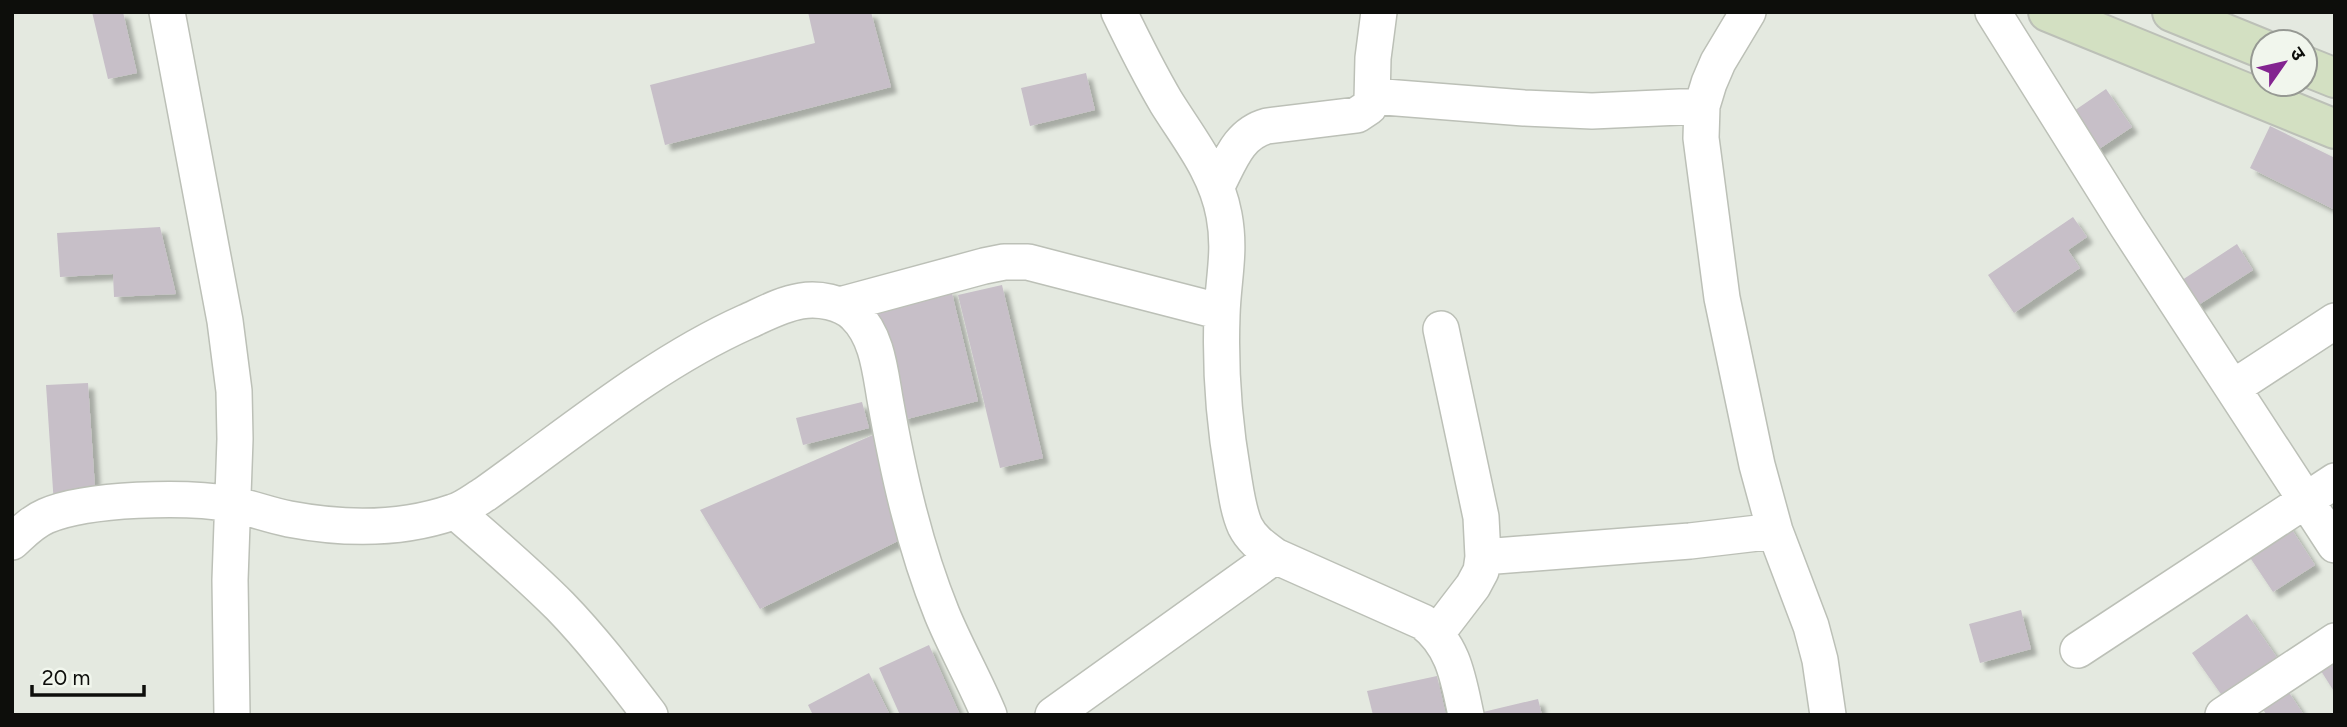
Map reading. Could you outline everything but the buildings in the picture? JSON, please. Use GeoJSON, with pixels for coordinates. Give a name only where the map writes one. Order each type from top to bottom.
{"type":"FeatureCollection","features":[{"type":"Feature","properties":{"kind":"street"},"geometry":{"type":"LineString","coordinates":[[167,12],[231,357],[235,439],[230,580],[232,715]]}},
{"type":"Feature","properties":{"kind":"street"},"geometry":{"type":"LineString","coordinates":[[1217,186],[1238,145],[1254,130],[1357,115],[1369,107],[1379,12]]}},
{"type":"Feature","properties":{"kind":"street"},"geometry":{"type":"LineString","coordinates":[[1748,12],[1718,62],[1702,106],[1701,138],[1722,298],[1757,465],[1775,531],[1811,626],[1820,660],[1828,715]]}},
{"type":"Feature","properties":{"kind":"street"},"geometry":{"type":"LineString","coordinates":[[1993,12],[2127,226],[2335,545]]}},
{"type":"Feature","properties":{"kind":"street"},"geometry":{"type":"LineString","coordinates":[[2048,12],[2335,129]]}},
{"type":"Feature","properties":{"kind":"street"},"geometry":{"type":"LineString","coordinates":[[2172,12],[2249,43]]}},
{"type":"Feature","properties":{"kind":"street"},"geometry":{"type":"LineString","coordinates":[[1125,16],[1143,62],[1217,186],[1228,235],[1222,312],[1221,387],[1240,514],[1247,529],[1258,544],[1275,556],[1423,622],[1437,633],[1446,644],[1452,659],[1466,715]]}},
{"type":"Feature","properties":{"kind":"street"},"geometry":{"type":"LineString","coordinates":[[1372,96],[1591,111],[1702,106]]}},
{"type":"Feature","properties":{"kind":"street"},"geometry":{"type":"LineString","coordinates":[[840,305],[984,266],[1004,262],[1028,262],[1222,312]]}},
{"type":"Feature","properties":{"kind":"street"},"geometry":{"type":"LineString","coordinates":[[12,542],[31,524],[45,516],[104,503],[187,500],[232,505],[332,525],[382,525],[424,520],[456,512],[660,369],[703,342],[774,309],[802,301],[824,301],[840,305],[853,313],[862,323],[874,347],[898,468],[922,559],[942,614],[989,715]]}},
{"type":"Feature","properties":{"kind":"street"},"geometry":{"type":"LineString","coordinates":[[2234,387],[2335,321]]}},
{"type":"Feature","properties":{"kind":"street"},"geometry":{"type":"LineString","coordinates":[[1437,633],[1473,586],[1481,571],[1483,557],[1481,517],[1441,329]]}},
{"type":"Feature","properties":{"kind":"street"},"geometry":{"type":"LineString","coordinates":[[2078,650],[2335,481]]}},
{"type":"Feature","properties":{"kind":"street"},"geometry":{"type":"LineString","coordinates":[[456,512],[560,606],[591,640],[650,715]]}},
{"type":"Feature","properties":{"kind":"street"},"geometry":{"type":"LineString","coordinates":[[1483,557],[1621,547],[1775,531]]}},
{"type":"Feature","properties":{"kind":"street"},"geometry":{"type":"LineString","coordinates":[[1053,715],[1275,556]]}},
{"type":"Feature","properties":{"kind":"street"},"geometry":{"type":"LineString","coordinates":[[2223,715],[2335,641]]}}]}
